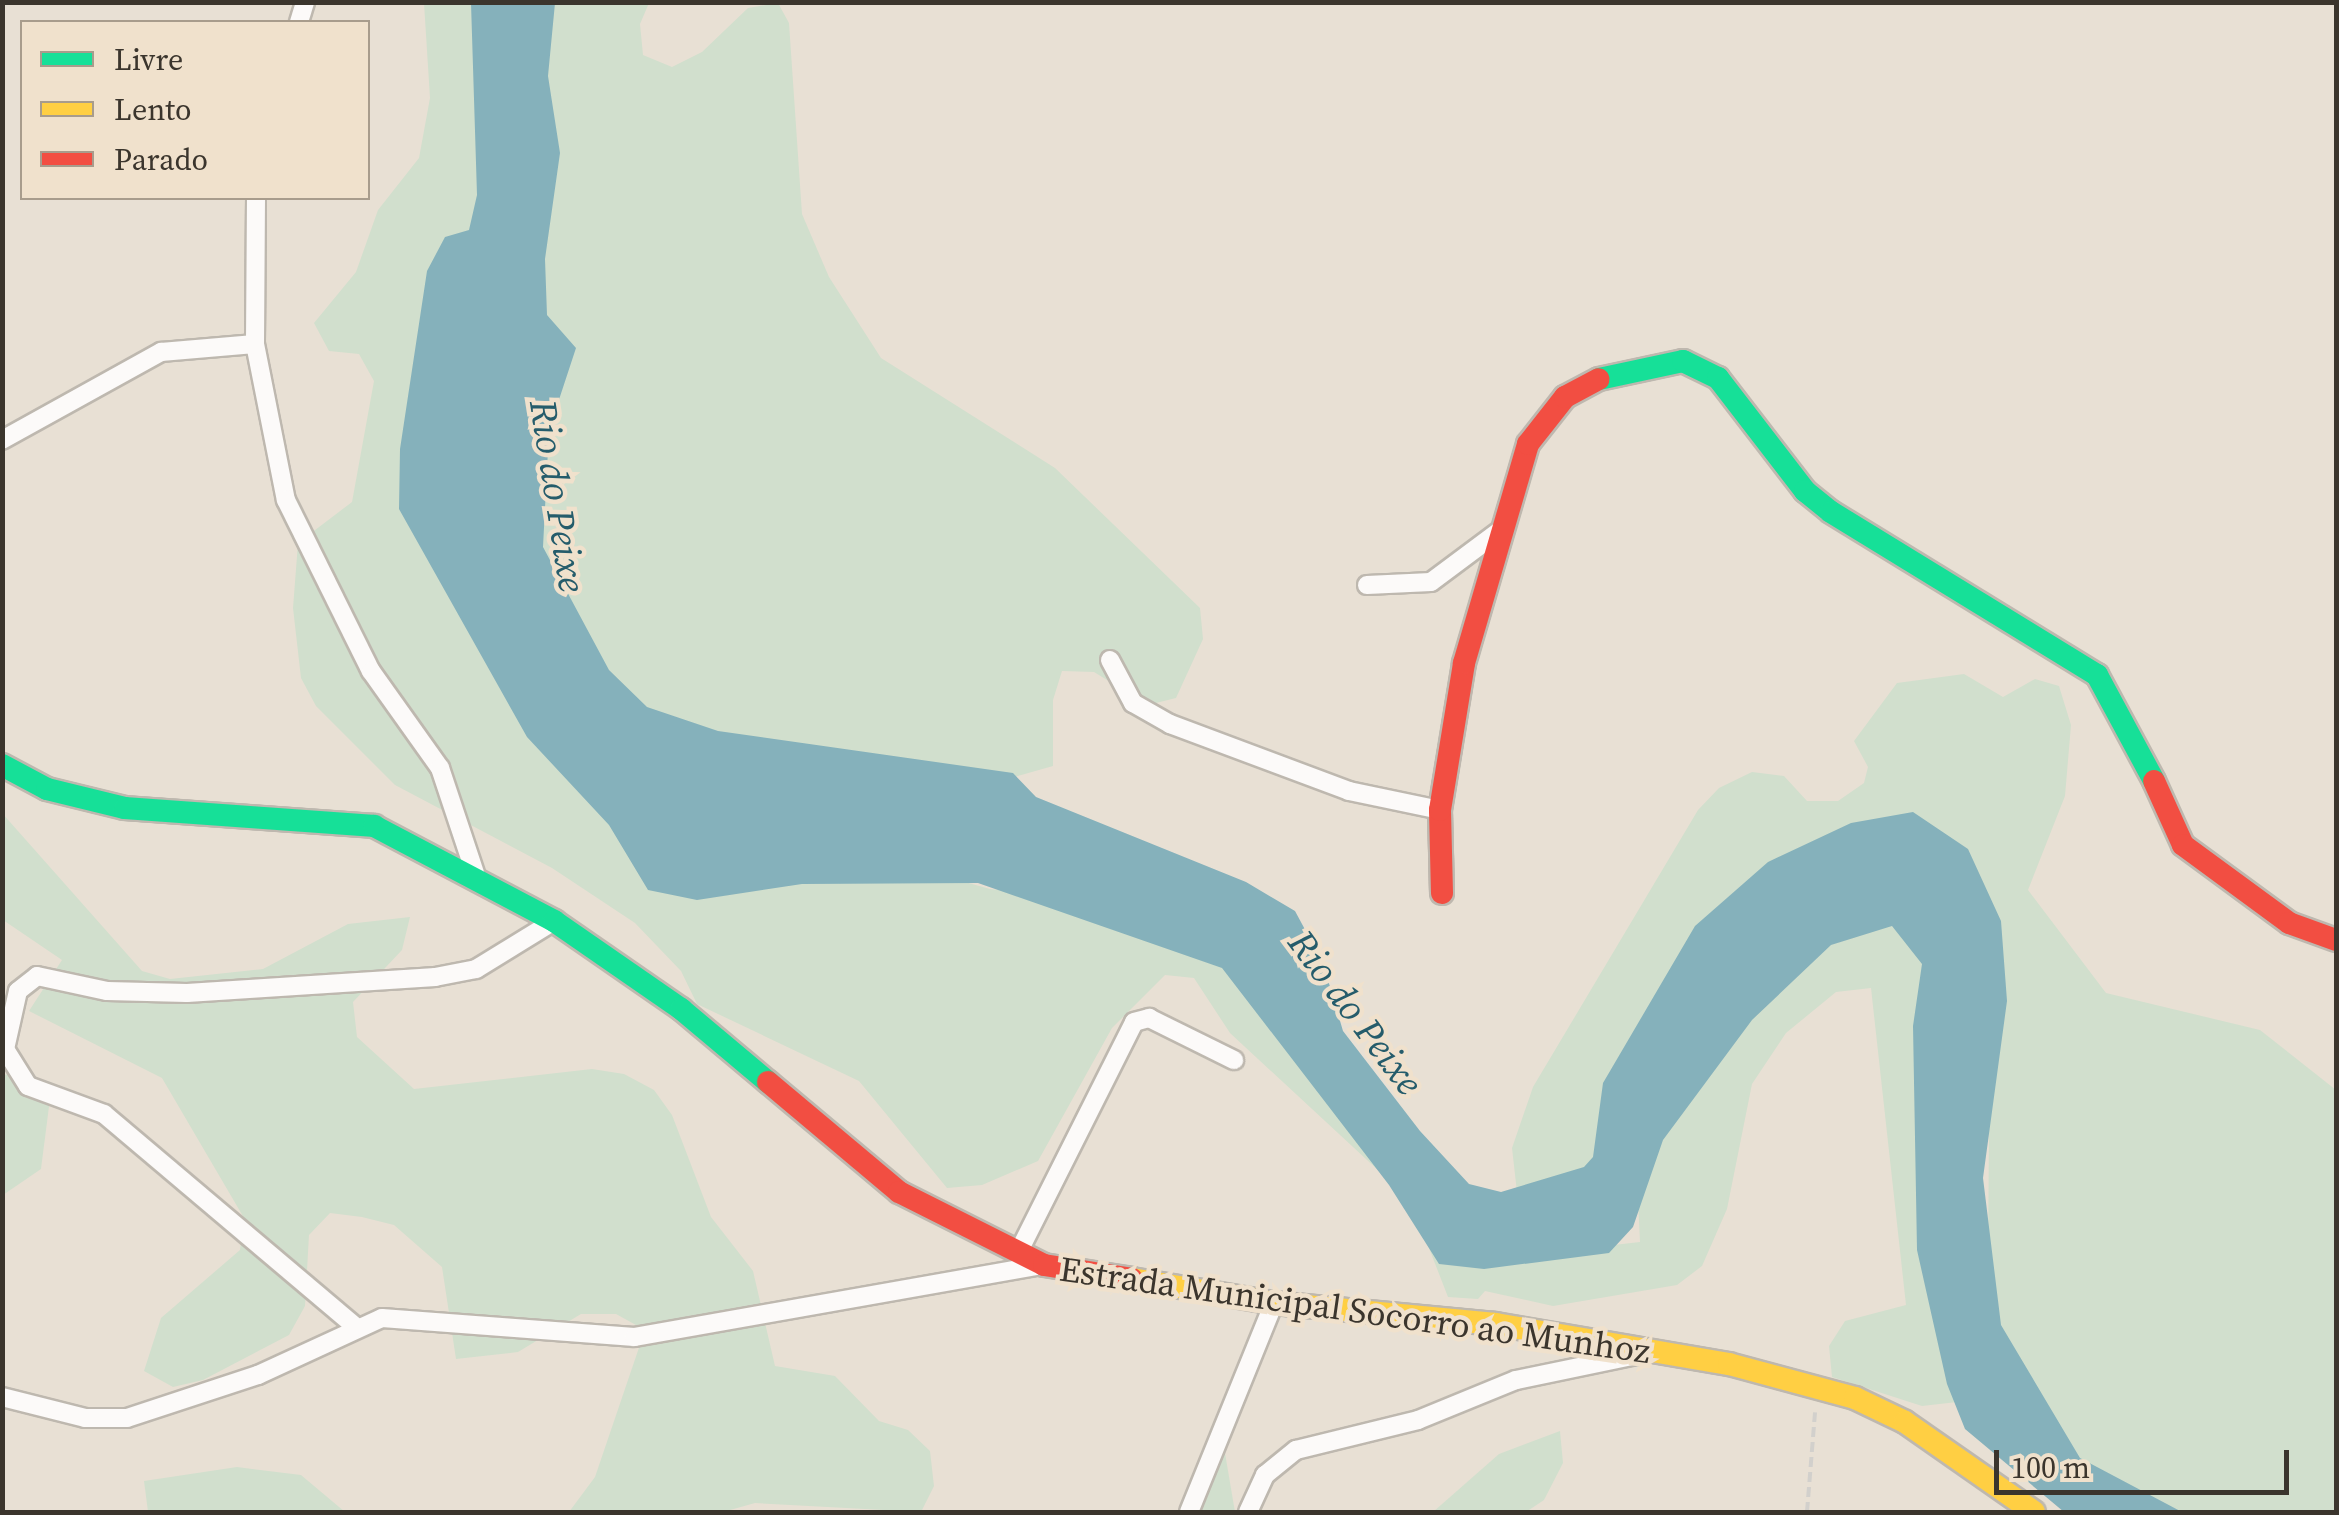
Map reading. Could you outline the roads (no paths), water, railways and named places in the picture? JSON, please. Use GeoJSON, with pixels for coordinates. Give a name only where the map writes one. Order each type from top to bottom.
{"type":"FeatureCollection","features":[{"type":"Feature","properties":{"kind":"street"},"geometry":{"type":"LineString","coordinates":[[256,200],[254,344],[286,500],[306,550],[371,672],[440,768],[476,876]]}},
{"type":"Feature","properties":{"kind":"street"},"geometry":{"type":"LineString","coordinates":[[2,440],[161,352],[254,344]]}},
{"type":"Feature","properties":{"kind":"street"},"geometry":{"type":"LineString","coordinates":[[1442,893],[1440,810],[1464,662],[1498,532],[1528,444],[1566,397],[1622,368],[1659,361],[1701,367],[1740,402],[1804,492],[2097,675],[2121,708],[2183,845],[2289,923],[2336,940]]}},
{"type":"Feature","properties":{"kind":"street"},"geometry":{"type":"LineString","coordinates":[[1368,585],[1431,582],[1498,532]]}},
{"type":"Feature","properties":{"kind":"street"},"geometry":{"type":"LineString","coordinates":[[1110,660],[1133,702],[1170,724],[1349,791],[1440,810]]}},
{"type":"Feature","properties":{"kind":"street","name":"Estrada Municipal Socorro ao Munhoz"},"geometry":{"type":"LineString","coordinates":[[2,764],[47,789],[125,808],[355,822],[476,876],[554,921],[681,1009],[899,1192],[1044,1266],[1274,1303],[1495,1324],[1818,1387],[1905,1422],[2034,1512]]}},
{"type":"Feature","properties":{"kind":"street"},"geometry":{"type":"LineString","coordinates":[[356,1326],[104,1114],[28,1086],[4,1049],[18,991],[38,976],[108,991],[187,993],[435,977],[476,969],[554,921]]}},
{"type":"Feature","properties":{"kind":"street"},"geometry":{"type":"LineString","coordinates":[[1018,1253],[1134,1022],[1149,1018],[1234,1060]]}},
{"type":"Feature","properties":{"kind":"street"},"geometry":{"type":"LineString","coordinates":[[2,1397],[85,1418],[128,1418],[258,1375],[356,1326],[403,1316],[634,1338],[1044,1266]]}},
{"type":"Feature","properties":{"kind":"street"},"geometry":{"type":"LineString","coordinates":[[1189,1512],[1274,1303]]}},
{"type":"Feature","properties":{"kind":"street"},"geometry":{"type":"LineString","coordinates":[[1248,1512],[1265,1476],[1296,1450],[1418,1420],[1516,1380],[1651,1352]]}},
{"type":"Feature","properties":{"kind":"water"},"geometry":{"type":"Polygon","coordinates":[[[471,3],[555,3],[548,76],[560,153],[545,259],[547,315],[576,348],[549,430],[543,547],[609,670],[647,707],[718,731],[1013,773],[1036,797],[1246,882],[1295,911],[1323,963],[1343,1031],[1420,1131],[1469,1184],[1501,1192],[1584,1167],[1593,1157],[1603,1083],[1695,926],[1768,862],[1851,823],[1913,812],[1968,849],[2001,921],[2007,1001],[1983,1178],[2001,1325],[2080,1458],[2182,1512],[2064,1512],[1965,1429],[1947,1384],[1917,1250],[1913,1026],[1922,964],[1892,926],[1831,945],[1752,1020],[1663,1140],[1633,1227],[1609,1253],[1484,1269],[1439,1264],[1389,1185],[1222,968],[978,883],[802,884],[697,900],[648,890],[609,825],[527,737],[399,509],[400,449],[427,271],[445,237],[469,230],[477,195],[471,3]]]}},
{"type":"Feature","properties":{"kind":"water label","name":"Rio do Peixe"},"geometry":{"type":"Point","coordinates":[557,496]}},
{"type":"Feature","properties":{"kind":"water label","name":"Rio do Peixe"},"geometry":{"type":"Point","coordinates":[1355,1013]}}]}
